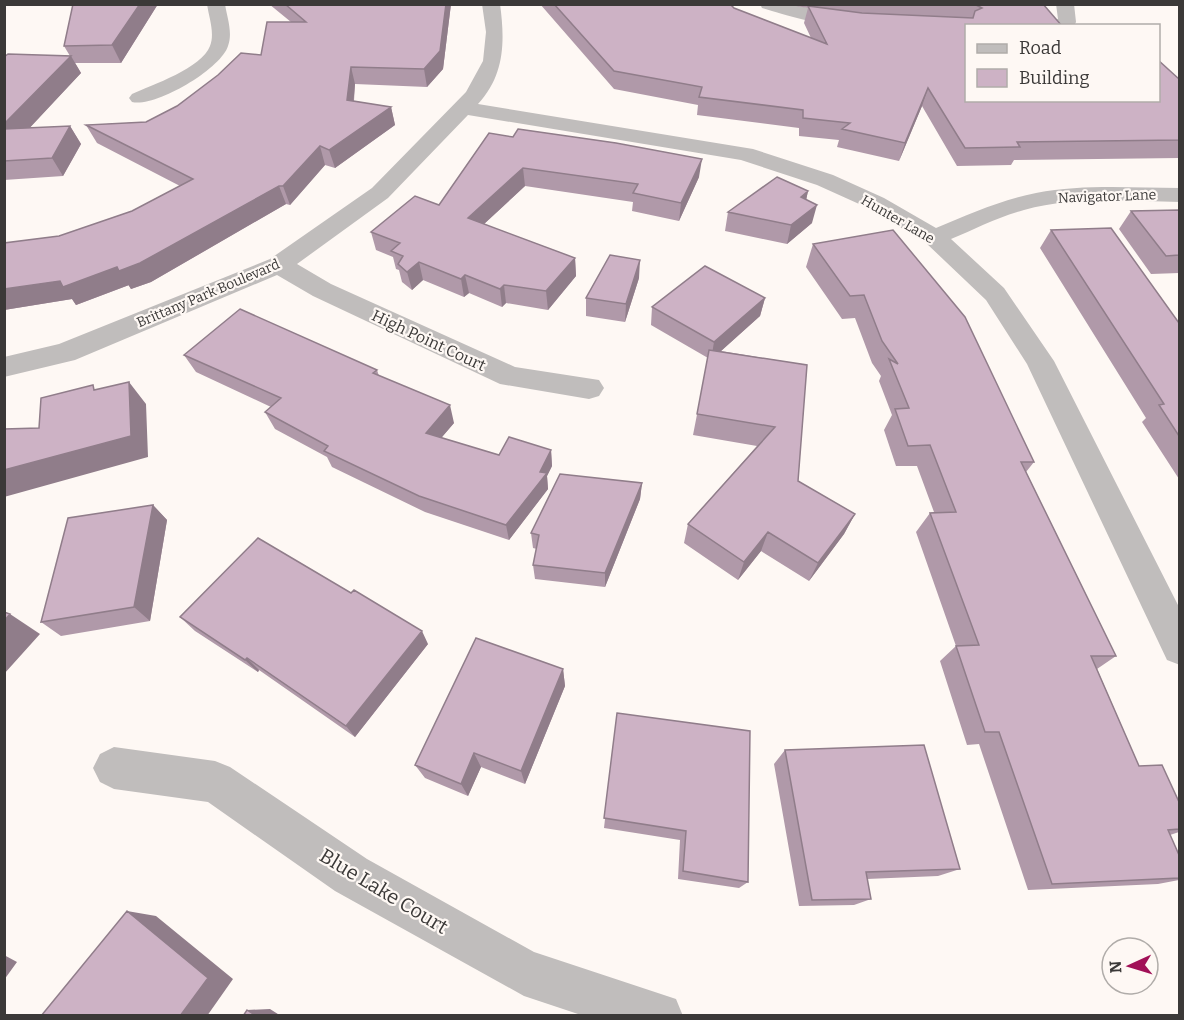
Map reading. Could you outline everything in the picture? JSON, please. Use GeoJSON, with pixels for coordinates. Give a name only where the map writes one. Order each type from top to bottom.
{"type":"FeatureCollection","features":[{"type":"Feature","properties":{"kind":"street"},"geometry":{"type":"LineString","coordinates":[[139,98],[195,73],[212,56],[222,37],[216,4]]}},
{"type":"Feature","properties":{"kind":"street","name":"Brittany Park Boulevard"},"geometry":{"type":"LineString","coordinates":[[4,367],[65,353],[279,265],[380,193],[465,108],[475,95],[493,61],[495,32],[491,4]]}},
{"type":"Feature","properties":{"kind":"street"},"geometry":{"type":"LineString","coordinates":[[768,4],[800,14],[873,24]]}},
{"type":"Feature","properties":{"kind":"street"},"geometry":{"type":"LineString","coordinates":[[1058,24],[1067,22],[1065,4]]}},
{"type":"Feature","properties":{"kind":"street","name":"Hunter Lane"},"geometry":{"type":"LineString","coordinates":[[465,108],[745,154],[825,180],[876,203],[934,237],[995,294],[1040,362],[1179,648]]}},
{"type":"Feature","properties":{"kind":"street","name":"Navigator Lane"},"geometry":{"type":"LineString","coordinates":[[934,237],[1018,204],[1038,200],[1070,195],[1179,195]]}},
{"type":"Feature","properties":{"kind":"street","name":"High Point Court"},"geometry":{"type":"LineString","coordinates":[[279,265],[322,290],[510,377],[589,388]]}},
{"type":"Feature","properties":{"kind":"street","name":"Blue Lake Court"},"geometry":{"type":"LineString","coordinates":[[114,768],[215,782],[351,875],[525,972],[659,1016]]}},
{"type":"Feature","properties":{"kind":"building"},"geometry":{"type":"Polygon","coordinates":[[[73,4],[140,4],[112,45],[64,46],[73,4]]]}},
{"type":"Feature","properties":{"kind":"building"},"geometry":{"type":"Polygon","coordinates":[[[285,4],[446,4],[440,51],[424,69],[351,67],[347,100],[391,107],[329,150],[320,146],[283,186],[279,186],[140,263],[119,271],[117,267],[63,287],[60,281],[4,289],[4,243],[59,236],[132,211],[193,179],[86,125],[146,122],[177,106],[218,75],[241,53],[261,55],[267,22],[306,22],[285,4]]]}},
{"type":"Feature","properties":{"kind":"building"},"geometry":{"type":"Polygon","coordinates":[[[554,4],[730,4],[734,8],[827,44],[808,6],[862,13],[973,18],[975,11],[982,8],[974,4],[1043,4],[1060,24],[965,24],[965,102],[1160,102],[1160,62],[1179,79],[1179,140],[1017,142],[1020,147],[965,148],[928,88],[905,143],[842,129],[850,123],[803,118],[803,110],[699,97],[702,87],[614,71],[554,4]]]}},
{"type":"Feature","properties":{"kind":"building"},"geometry":{"type":"Polygon","coordinates":[[[8,54],[71,56],[4,124],[4,57],[8,54]]]}},
{"type":"Feature","properties":{"kind":"building"},"geometry":{"type":"Polygon","coordinates":[[[70,126],[52,158],[4,161],[4,129],[70,126]]]}},
{"type":"Feature","properties":{"kind":"building"},"geometry":{"type":"Polygon","coordinates":[[[518,129],[616,143],[702,159],[681,203],[633,193],[638,184],[523,168],[468,218],[575,258],[546,291],[504,285],[500,289],[465,275],[461,279],[419,262],[407,272],[398,264],[403,256],[391,251],[400,243],[371,232],[415,196],[439,205],[489,133],[513,137],[518,129]]]}},
{"type":"Feature","properties":{"kind":"building"},"geometry":{"type":"Polygon","coordinates":[[[777,177],[808,191],[801,197],[817,205],[791,225],[728,212],[777,177]]]}},
{"type":"Feature","properties":{"kind":"building"},"geometry":{"type":"Polygon","coordinates":[[[1179,210],[1179,255],[1166,256],[1131,211],[1179,210]]]}},
{"type":"Feature","properties":{"kind":"building"},"geometry":{"type":"Polygon","coordinates":[[[1111,228],[1179,323],[1179,436],[1159,405],[1164,404],[1051,230],[1111,228]]]}},
{"type":"Feature","properties":{"kind":"building"},"geometry":{"type":"Polygon","coordinates":[[[893,230],[965,317],[1034,462],[1021,462],[1116,656],[1091,656],[1139,766],[1162,765],[1179,802],[1179,829],[1168,830],[1179,855],[1179,878],[1052,884],[999,732],[985,732],[956,646],[979,645],[930,513],[956,512],[930,445],[908,446],[895,409],[909,408],[889,359],[898,364],[882,341],[864,295],[850,296],[813,244],[893,230]]]}},
{"type":"Feature","properties":{"kind":"building"},"geometry":{"type":"Polygon","coordinates":[[[610,255],[640,260],[626,304],[586,298],[610,255]]]}},
{"type":"Feature","properties":{"kind":"building"},"geometry":{"type":"Polygon","coordinates":[[[705,266],[765,298],[714,342],[652,307],[705,266]]]}},
{"type":"Feature","properties":{"kind":"building"},"geometry":{"type":"Polygon","coordinates":[[[240,309],[377,370],[373,373],[450,405],[426,433],[499,455],[509,437],[551,450],[540,472],[547,473],[506,525],[419,496],[324,451],[328,446],[265,412],[281,398],[184,355],[240,309]]]}},
{"type":"Feature","properties":{"kind":"building"},"geometry":{"type":"Polygon","coordinates":[[[709,350],[807,365],[798,481],[855,514],[818,563],[768,532],[744,562],[688,524],[775,427],[697,414],[709,350]]]}},
{"type":"Feature","properties":{"kind":"building"},"geometry":{"type":"Polygon","coordinates":[[[129,382],[131,436],[4,470],[4,429],[39,428],[41,398],[93,385],[94,390],[129,382]]]}},
{"type":"Feature","properties":{"kind":"building"},"geometry":{"type":"Polygon","coordinates":[[[560,474],[642,483],[605,573],[533,565],[539,535],[531,533],[560,474]]]}},
{"type":"Feature","properties":{"kind":"building"},"geometry":{"type":"Polygon","coordinates":[[[153,505],[134,607],[41,622],[68,518],[153,505]]]}},
{"type":"Feature","properties":{"kind":"building"},"geometry":{"type":"Polygon","coordinates":[[[258,538],[351,593],[354,590],[422,631],[346,726],[247,658],[245,660],[180,617],[258,538]]]}},
{"type":"Feature","properties":{"kind":"building"},"geometry":{"type":"Polygon","coordinates":[[[4,612],[10,614],[4,621],[4,612]]]}},
{"type":"Feature","properties":{"kind":"building"},"geometry":{"type":"Polygon","coordinates":[[[476,638],[563,669],[521,771],[474,753],[461,784],[415,765],[476,638]]]}},
{"type":"Feature","properties":{"kind":"building"},"geometry":{"type":"Polygon","coordinates":[[[617,713],[750,731],[748,882],[683,871],[686,831],[604,818],[617,713]]]}},
{"type":"Feature","properties":{"kind":"building"},"geometry":{"type":"Polygon","coordinates":[[[924,745],[960,869],[866,872],[871,899],[812,900],[785,750],[924,745]]]}},
{"type":"Feature","properties":{"kind":"building"},"geometry":{"type":"Polygon","coordinates":[[[127,911],[208,978],[180,1016],[41,1016],[127,911]]]}},
{"type":"Feature","properties":{"kind":"building"},"geometry":{"type":"Polygon","coordinates":[[[247,1010],[256,1016],[243,1016],[247,1010]]]}}]}
